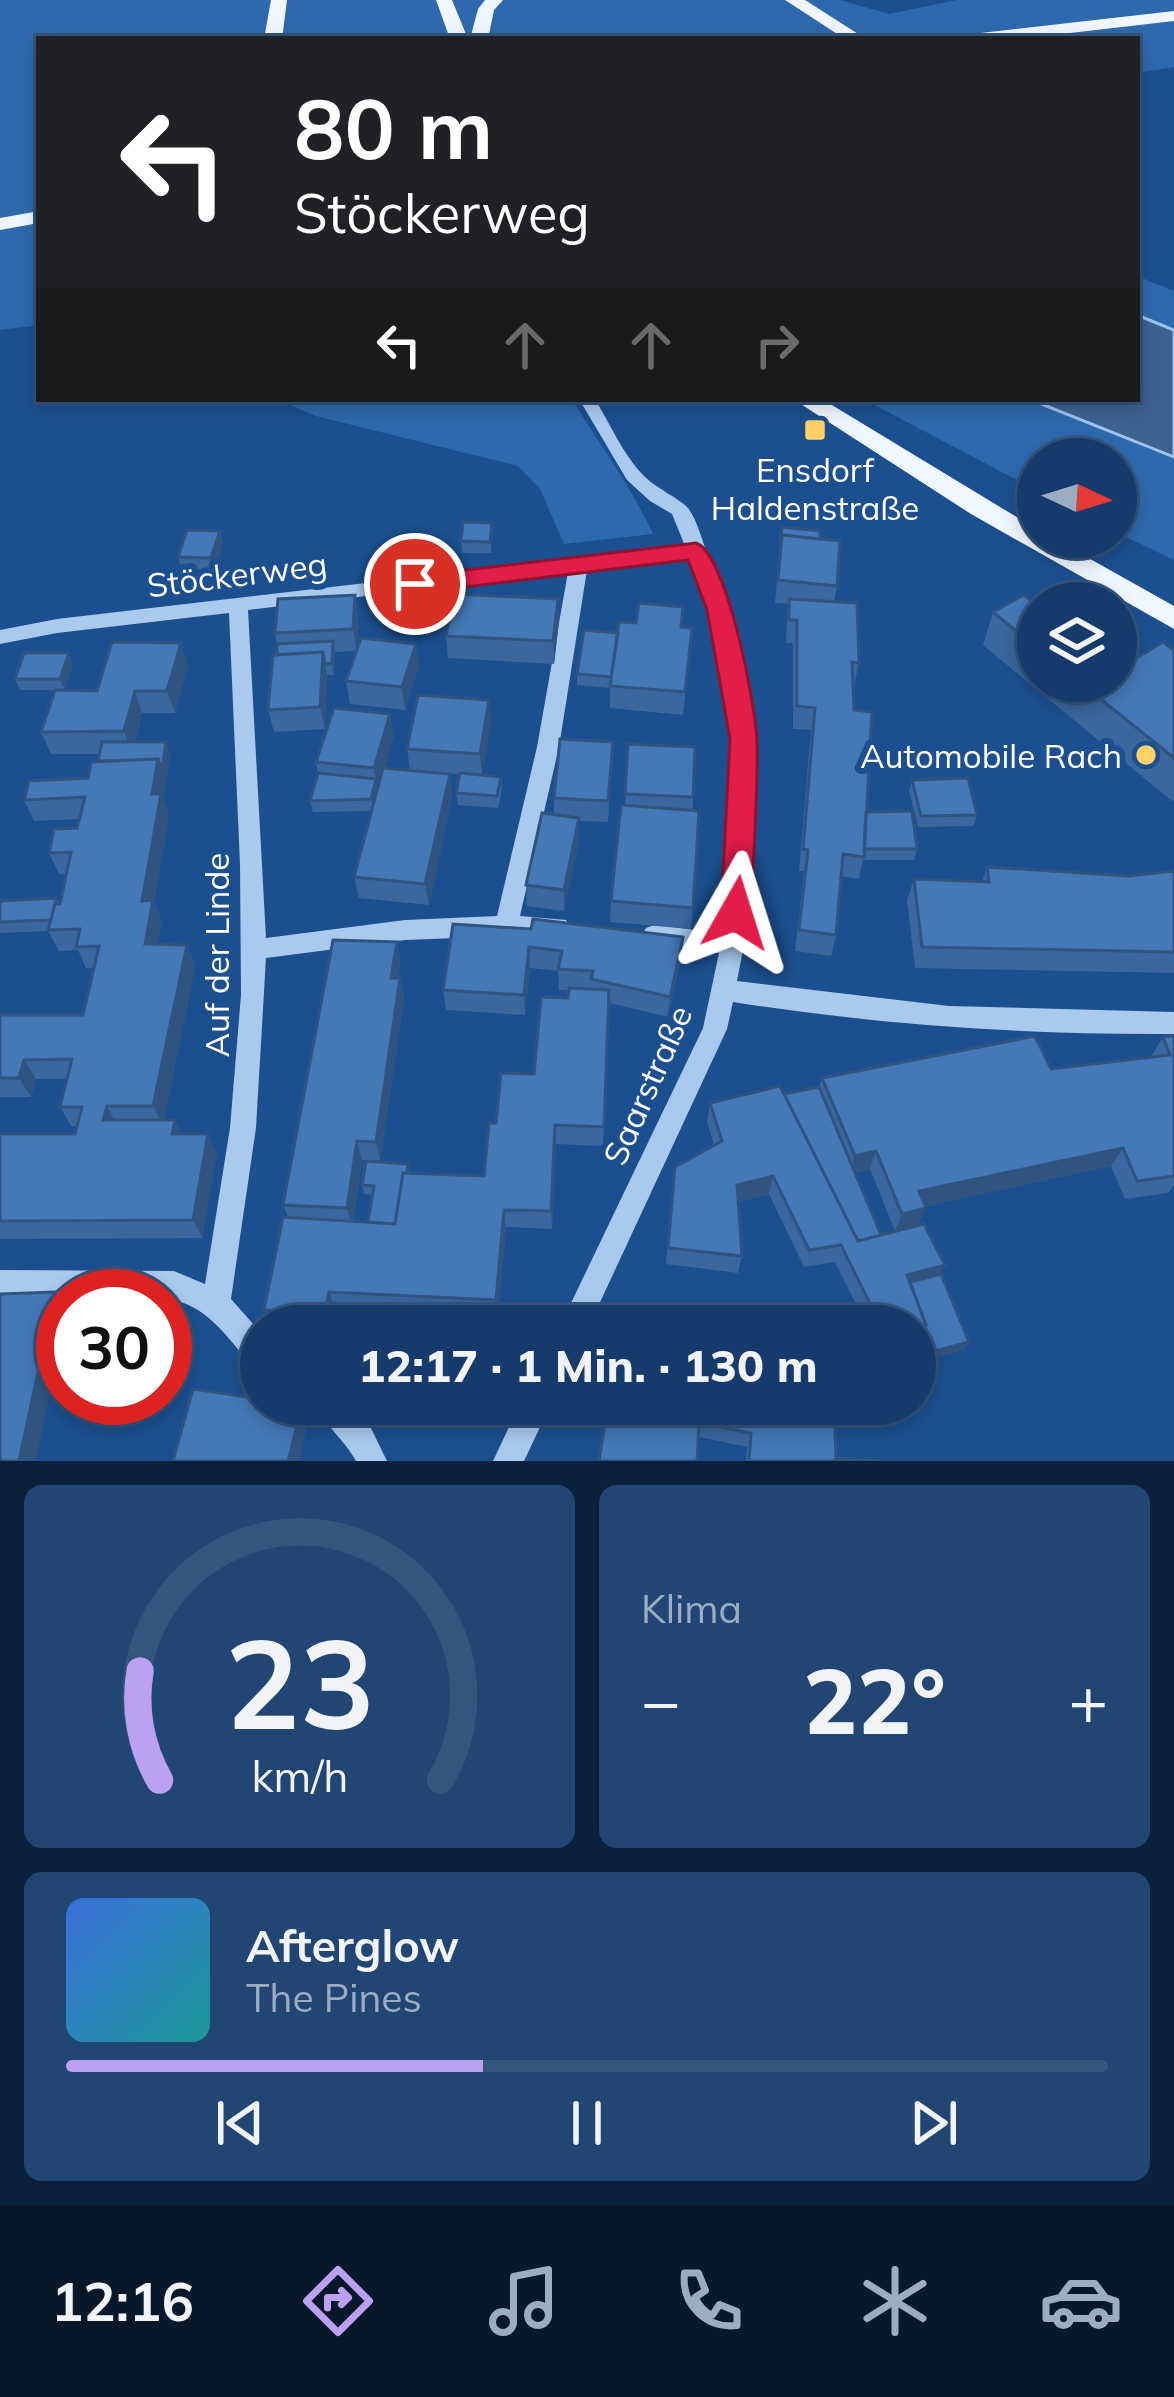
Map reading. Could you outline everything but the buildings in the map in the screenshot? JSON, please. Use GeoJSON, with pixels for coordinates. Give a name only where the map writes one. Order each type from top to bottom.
{"type":"FeatureCollection","features":[{"type":"Feature","properties":{"kind":"main road"},"geometry":{"type":"LineString","coordinates":[[274,36],[280,0]]}},
{"type":"Feature","properties":{"kind":"main road"},"geometry":{"type":"LineString","coordinates":[[445,0],[457,36]]}},
{"type":"Feature","properties":{"kind":"main road"},"geometry":{"type":"LineString","coordinates":[[467,0],[475,36]]}},
{"type":"Feature","properties":{"kind":"main road"},"geometry":{"type":"LineString","coordinates":[[477,36],[486,9],[495,0]]}},
{"type":"Feature","properties":{"kind":"main road"},"geometry":{"type":"LineString","coordinates":[[793,0],[852,36]]}},
{"type":"Feature","properties":{"kind":"main road"},"geometry":{"type":"LineString","coordinates":[[998,36],[1174,16]]}},
{"type":"Feature","properties":{"kind":"main road"},"geometry":{"type":"LineString","coordinates":[[0,224],[36,218]]}},
{"type":"Feature","properties":{"kind":"main road"},"geometry":{"type":"LineString","coordinates":[[810,402],[980,508],[1174,619]]}},
{"type":"Feature","properties":{"kind":"street","name":"Saarstraße"},"geometry":{"type":"LineString","coordinates":[[584,1305],[715,1029],[733,944],[742,849],[744,739],[720,610],[680,510],[633,476],[589,402]]}},
{"type":"Feature","properties":{"kind":"street","name":"Stöckerweg"},"geometry":{"type":"LineString","coordinates":[[0,637],[696,551]]}},
{"type":"Feature","properties":{"kind":"street"},"geometry":{"type":"LineString","coordinates":[[506,925],[544,778],[578,566]]}},
{"type":"Feature","properties":{"kind":"street","name":"Auf der Linde"},"geometry":{"type":"LineString","coordinates":[[216,1304],[247,1110],[254,950],[238,604]]}},
{"type":"Feature","properties":{"kind":"street"},"geometry":{"type":"LineString","coordinates":[[254,950],[364,932],[506,925],[593,930]]}},
{"type":"Feature","properties":{"kind":"street"},"geometry":{"type":"LineString","coordinates":[[632,933],[733,944]]}},
{"type":"Feature","properties":{"kind":"street"},"geometry":{"type":"LineString","coordinates":[[726,990],[922,1019],[1035,1025],[1174,1023]]}},
{"type":"Feature","properties":{"kind":"street"},"geometry":{"type":"LineString","coordinates":[[0,1284],[174,1285],[216,1304],[240,1331]]}},
{"type":"Feature","properties":{"kind":"street"},"geometry":{"type":"LineString","coordinates":[[350,1425],[372,1461]]}},
{"type":"Feature","properties":{"kind":"street"},"geometry":{"type":"LineString","coordinates":[[508,1461],[526,1425]]}},
{"type":"Feature","properties":{"kind":"shaded area"},"geometry":{"type":"Polygon","coordinates":[[[0,0],[840,0],[889,14],[957,0],[1174,0],[1174,67],[1140,73],[1140,36],[36,36],[36,325],[0,330],[0,0]]]}},
{"type":"Feature","properties":{"kind":"shaded area"},"geometry":{"type":"Polygon","coordinates":[[[1140,277],[1174,291],[1174,330],[1140,316],[1140,277]]]}},
{"type":"Feature","properties":{"kind":"shaded area"},"geometry":{"type":"Polygon","coordinates":[[[1140,316],[1174,330],[1174,457],[1137,442],[1137,438],[1036,402],[1140,402],[1140,316]]]}},
{"type":"Feature","properties":{"kind":"shaded area"},"geometry":{"type":"Polygon","coordinates":[[[283,402],[574,402],[653,534],[564,544],[540,489],[518,466],[316,416],[283,402]]]}},
{"type":"Feature","properties":{"kind":"shaded area"},"geometry":{"type":"Polygon","coordinates":[[[869,402],[1036,402],[1126,438],[1017,438],[1017,480],[869,402]]]}},
{"type":"Feature","properties":{"kind":"shaded area"},"geometry":{"type":"Polygon","coordinates":[[[1137,442],[1174,457],[1174,560],[1137,542],[1137,442]]]}},
{"type":"Feature","properties":{"kind":"place","name":"Ensdorf Haldenstraße"},"geometry":{"type":"Point","coordinates":[815,430]}},
{"type":"Feature","properties":{"kind":"place","name":"Automobile Rach"},"geometry":{"type":"Point","coordinates":[1146,755]}},
{"type":"Feature","properties":{"kind":"route"},"geometry":{"type":"LineString","coordinates":[[415,584],[696,551],[720,610],[744,739],[736,913]]}}]}
